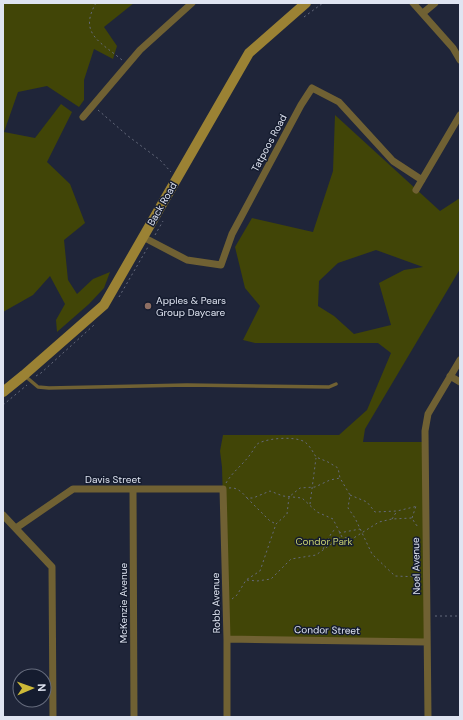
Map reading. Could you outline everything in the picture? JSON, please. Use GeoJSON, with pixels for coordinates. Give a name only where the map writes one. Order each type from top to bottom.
{"type":"FeatureCollection","features":[{"type":"Feature","properties":{"kind":"street"},"geometry":{"type":"LineString","coordinates":[[83,117],[140,50],[192,3]]}},
{"type":"Feature","properties":{"kind":"street","name":"Back Road"},"geometry":{"type":"LineString","coordinates":[[3,392],[104,305],[147,239],[178,177],[249,53],[306,3]]}},
{"type":"Feature","properties":{"kind":"street"},"geometry":{"type":"LineString","coordinates":[[413,3],[453,48],[460,60]]}},
{"type":"Feature","properties":{"kind":"street"},"geometry":{"type":"LineString","coordinates":[[423,13],[435,3]]}},
{"type":"Feature","properties":{"kind":"street","name":"Tatpoos Road"},"geometry":{"type":"LineString","coordinates":[[147,239],[187,260],[221,265],[232,234],[301,105],[312,88],[339,102],[393,161],[422,180]]}},
{"type":"Feature","properties":{"kind":"street"},"geometry":{"type":"LineString","coordinates":[[416,190],[460,115]]}},
{"type":"Feature","properties":{"kind":"street"},"geometry":{"type":"LineString","coordinates":[[460,360],[450,376],[460,382]]}},
{"type":"Feature","properties":{"kind":"street","name":"Noel Avenue"},"geometry":{"type":"LineString","coordinates":[[428,717],[425,431],[428,414],[450,376]]}},
{"type":"Feature","properties":{"kind":"street","name":"Davis Street"},"geometry":{"type":"LineString","coordinates":[[16,528],[73,489],[223,489]]}},
{"type":"Feature","properties":{"kind":"street","name":"McKenzie Avenue"},"geometry":{"type":"LineString","coordinates":[[133,489],[134,717]]}},
{"type":"Feature","properties":{"kind":"street","name":"Robb Avenue"},"geometry":{"type":"LineString","coordinates":[[223,489],[227,639],[227,717]]}},
{"type":"Feature","properties":{"kind":"street"},"geometry":{"type":"LineString","coordinates":[[3,515],[52,567],[53,717]]}},
{"type":"Feature","properties":{"kind":"street","name":"Condor Street"},"geometry":{"type":"LineString","coordinates":[[227,639],[427,642]]}},
{"type":"Feature","properties":{"kind":"lane"},"geometry":{"type":"LineString","coordinates":[[24,375],[38,386],[49,388],[187,385],[330,387],[336,384]]}},
{"type":"Feature","properties":{"kind":"path"},"geometry":{"type":"LineString","coordinates":[[96,3],[89,26],[92,34],[128,64]]}},
{"type":"Feature","properties":{"kind":"path"},"geometry":{"type":"LineString","coordinates":[[303,17],[324,3]]}},
{"type":"Feature","properties":{"kind":"path"},"geometry":{"type":"LineString","coordinates":[[95,102],[96,108],[111,122],[160,160],[169,171],[178,177]]}},
{"type":"Feature","properties":{"kind":"path"},"geometry":{"type":"LineString","coordinates":[[147,239],[164,219]]}},
{"type":"Feature","properties":{"kind":"path"},"geometry":{"type":"LineString","coordinates":[[223,489],[231,475],[247,459],[258,443],[272,439],[295,439],[305,442],[316,457],[310,505]]}},
{"type":"Feature","properties":{"kind":"path"},"geometry":{"type":"LineString","coordinates":[[316,457],[338,468],[340,478],[350,495],[367,502],[374,512],[397,511],[425,503]]}},
{"type":"Feature","properties":{"kind":"path"},"geometry":{"type":"LineString","coordinates":[[226,604],[237,595],[246,580],[260,571],[276,524],[287,514],[289,497],[300,488],[312,487],[340,478]]}},
{"type":"Feature","properties":{"kind":"path"},"geometry":{"type":"LineString","coordinates":[[223,489],[233,488],[242,491],[270,521],[276,524]]}},
{"type":"Feature","properties":{"kind":"path"},"geometry":{"type":"LineString","coordinates":[[247,498],[253,498],[270,491],[283,496],[302,498],[317,512],[333,519],[342,537],[352,539],[379,522],[392,519],[412,518]]}},
{"type":"Feature","properties":{"kind":"path"},"geometry":{"type":"LineString","coordinates":[[350,495],[348,508],[355,518],[372,554],[395,576],[426,578]]}},
{"type":"Feature","properties":{"kind":"path"},"geometry":{"type":"LineString","coordinates":[[416,506],[412,518],[416,525],[426,529]]}},
{"type":"Feature","properties":{"kind":"path"},"geometry":{"type":"LineString","coordinates":[[392,519],[397,511]]}},
{"type":"Feature","properties":{"kind":"path"},"geometry":{"type":"LineString","coordinates":[[322,550],[332,532],[337,529]]}},
{"type":"Feature","properties":{"kind":"path"},"geometry":{"type":"LineString","coordinates":[[339,533],[360,529]]}},
{"type":"Feature","properties":{"kind":"path"},"geometry":{"type":"LineString","coordinates":[[246,580],[257,581],[270,579],[291,559],[316,555],[342,537]]}},
{"type":"Feature","properties":{"kind":"path"},"geometry":{"type":"LineString","coordinates":[[426,617],[460,616]]}},
{"type":"Feature","properties":{"kind":"green space"},"geometry":{"type":"Polygon","coordinates":[[[3,3],[134,3],[104,27],[117,46],[113,59],[94,49],[84,80],[84,100],[79,107],[47,86],[18,92],[4,132],[35,138],[61,104],[72,112],[47,162],[70,184],[85,223],[64,240],[68,280],[77,294],[93,279],[110,272],[104,288],[89,304],[57,332],[56,320],[65,304],[50,276],[33,295],[3,312],[3,3]]]}},
{"type":"Feature","properties":{"kind":"green space","name":"Condor Park"},"geometry":{"type":"Polygon","coordinates":[[[335,115],[440,211],[460,198],[460,269],[365,429],[363,442],[425,442],[427,642],[227,639],[222,467],[220,451],[223,435],[339,435],[367,410],[391,353],[378,343],[255,343],[243,340],[260,306],[245,288],[235,247],[252,218],[313,232],[333,171],[335,115]],[[376,250],[338,263],[319,281],[318,306],[334,316],[354,334],[391,325],[379,283],[404,270],[423,267],[376,250]]]}},
{"type":"Feature","properties":{"kind":"place","name":"Apples & Pears Group Daycare"},"geometry":{"type":"Point","coordinates":[148,306]}}]}
